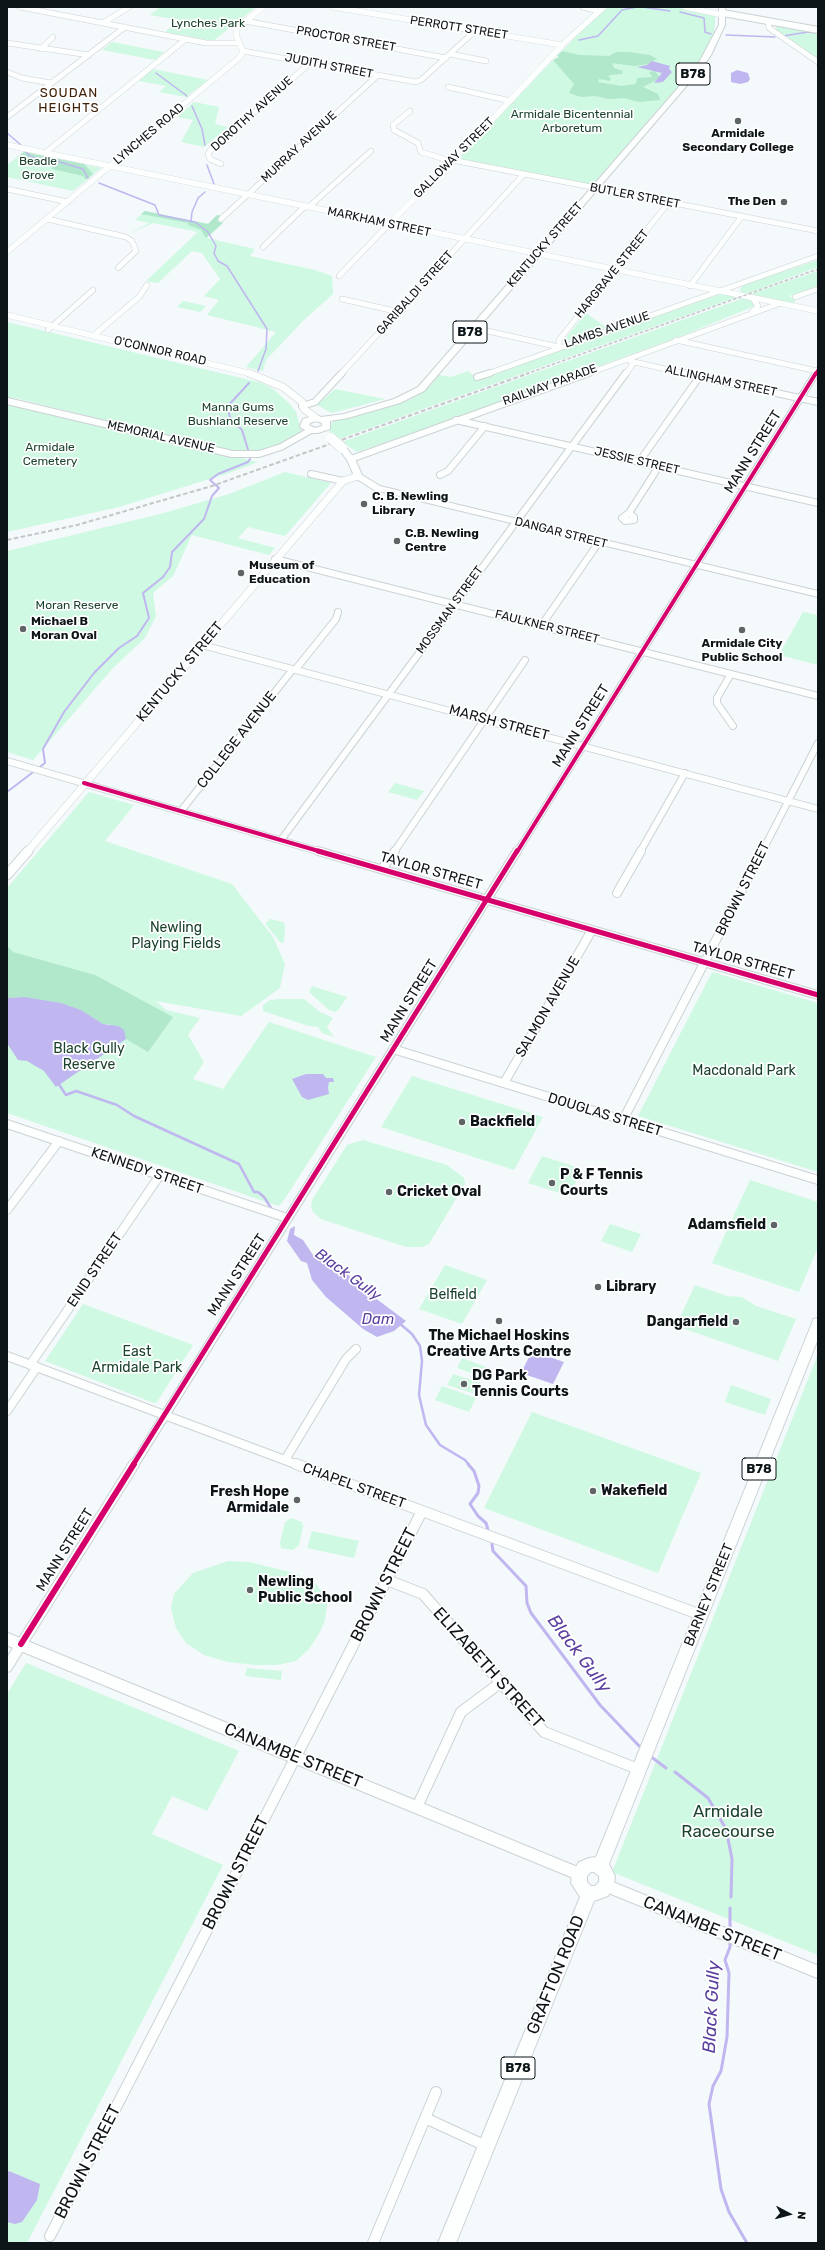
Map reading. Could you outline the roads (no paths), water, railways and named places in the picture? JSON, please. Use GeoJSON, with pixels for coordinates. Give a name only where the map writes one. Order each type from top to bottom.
{"type":"FeatureCollection","features":[{"type":"Feature","properties":{"kind":"main road"},"geometry":{"type":"LineString","coordinates":[[720,11],[770,23]]}},
{"type":"Feature","properties":{"kind":"main road"},"geometry":{"type":"LineString","coordinates":[[720,11],[770,23],[818,30]]}},
{"type":"Feature","properties":{"kind":"main road","name":"KENTUCKY STREET"},"geometry":{"type":"LineString","coordinates":[[325,427],[336,417],[398,401],[421,389],[700,67],[714,45],[719,27],[722,25],[720,11]]}},
{"type":"Feature","properties":{"kind":"main road"},"geometry":{"type":"LineString","coordinates":[[306,421],[304,426],[313,430],[325,427],[351,459],[358,476]]}},
{"type":"Feature","properties":{"kind":"main road","name":"B78"},"geometry":{"type":"LineString","coordinates":[[306,421],[325,427]]}},
{"type":"Feature","properties":{"kind":"main road","name":"DANGAR STREET"},"geometry":{"type":"LineString","coordinates":[[358,476],[377,488],[818,594]]}},
{"type":"Feature","properties":{"kind":"main road","name":"BARNEY STREET"},"geometry":{"type":"LineString","coordinates":[[600,1867],[818,1323]]}},
{"type":"Feature","properties":{"kind":"main road"},"geometry":{"type":"LineString","coordinates":[[587,1866],[600,1867],[607,1875],[607,1886],[600,1892],[590,1893],[580,1885],[579,1874],[587,1866]]}},
{"type":"Feature","properties":{"kind":"main road","name":"GRAFTON ROAD"},"geometry":{"type":"LineString","coordinates":[[447,2243],[590,1893]]}},
{"type":"Feature","properties":{"kind":"street"},"geometry":{"type":"LineString","coordinates":[[20,7],[186,39],[218,44],[239,43]]}},
{"type":"Feature","properties":{"kind":"street"},"geometry":{"type":"LineString","coordinates":[[103,23],[129,7]]}},
{"type":"Feature","properties":{"kind":"street"},"geometry":{"type":"LineString","coordinates":[[243,51],[236,31],[245,21],[263,7]]}},
{"type":"Feature","properties":{"kind":"street","name":"PERROTT STREET"},"geometry":{"type":"LineString","coordinates":[[333,7],[562,45]]}},
{"type":"Feature","properties":{"kind":"street"},"geometry":{"type":"LineString","coordinates":[[583,7],[598,11]]}},
{"type":"Feature","properties":{"kind":"street","name":"GALLOWAY STREET"},"geometry":{"type":"LineString","coordinates":[[339,276],[511,100],[562,45],[604,7]]}},
{"type":"Feature","properties":{"kind":"street"},"geometry":{"type":"LineString","coordinates":[[685,7],[720,11]]}},
{"type":"Feature","properties":{"kind":"street","name":"PROCTOR STREET"},"geometry":{"type":"LineString","coordinates":[[245,21],[448,56],[486,61]]}},
{"type":"Feature","properties":{"kind":"street"},"geometry":{"type":"LineString","coordinates":[[770,23],[818,62]]}},
{"type":"Feature","properties":{"kind":"street"},"geometry":{"type":"LineString","coordinates":[[7,117],[125,27]]}},
{"type":"Feature","properties":{"kind":"street"},"geometry":{"type":"LineString","coordinates":[[448,56],[475,31]]}},
{"type":"Feature","properties":{"kind":"street"},"geometry":{"type":"LineString","coordinates":[[41,48],[53,37]]}},
{"type":"Feature","properties":{"kind":"street"},"geometry":{"type":"LineString","coordinates":[[44,153],[186,39]]}},
{"type":"Feature","properties":{"kind":"street"},"geometry":{"type":"LineString","coordinates":[[7,43],[89,55]]}},
{"type":"Feature","properties":{"kind":"street","name":"JUDITH STREET"},"geometry":{"type":"LineString","coordinates":[[243,51],[416,82],[421,80],[448,56]]}},
{"type":"Feature","properties":{"kind":"street","name":"LYNCHES ROAD"},"geometry":{"type":"LineString","coordinates":[[7,252],[240,57],[243,51]]}},
{"type":"Feature","properties":{"kind":"street","name":"DOROTHY AVENUE"},"geometry":{"type":"LineString","coordinates":[[221,164],[210,159],[208,154],[210,150],[310,63]]}},
{"type":"Feature","properties":{"kind":"street"},"geometry":{"type":"LineString","coordinates":[[7,72],[22,78],[51,83]]}},
{"type":"Feature","properties":{"kind":"street","name":"MURRAY AVENUE"},"geometry":{"type":"LineString","coordinates":[[221,219],[377,76]]}},
{"type":"Feature","properties":{"kind":"street"},"geometry":{"type":"LineString","coordinates":[[450,90],[511,100]]}},
{"type":"Feature","properties":{"kind":"street","name":"BUTLER STREET"},"geometry":{"type":"LineString","coordinates":[[410,111],[393,125],[394,130],[418,143],[421,152],[429,156],[818,231]]}},
{"type":"Feature","properties":{"kind":"street","name":"MARKHAM STREET"},"geometry":{"type":"LineString","coordinates":[[7,145],[690,286],[789,305]]}},
{"type":"Feature","properties":{"kind":"street"},"geometry":{"type":"LineString","coordinates":[[263,247],[302,209],[307,207],[339,177],[354,168],[370,151]]}},
{"type":"Feature","properties":{"kind":"street","name":"GARIBALDI STREET"},"geometry":{"type":"LineString","coordinates":[[303,407],[316,402],[524,174]]}},
{"type":"Feature","properties":{"kind":"street"},"geometry":{"type":"LineString","coordinates":[[7,189],[68,202]]}},
{"type":"Feature","properties":{"kind":"street","name":"HARGRAVE STREET"},"geometry":{"type":"LineString","coordinates":[[559,347],[559,340],[669,202]]}},
{"type":"Feature","properties":{"kind":"street"},"geometry":{"type":"LineString","coordinates":[[690,286],[742,216]]}},
{"type":"Feature","properties":{"kind":"street"},"geometry":{"type":"LineString","coordinates":[[47,219],[126,236],[132,241],[136,251],[118,268]]}},
{"type":"Feature","properties":{"kind":"street","name":"LAMBS AVENUE"},"geometry":{"type":"LineString","coordinates":[[477,377],[818,256]]}},
{"type":"Feature","properties":{"kind":"street"},"geometry":{"type":"LineString","coordinates":[[738,284],[739,295]]}},
{"type":"Feature","properties":{"kind":"street"},"geometry":{"type":"LineString","coordinates":[[93,336],[139,297],[147,285]]}},
{"type":"Feature","properties":{"kind":"street"},"geometry":{"type":"LineString","coordinates":[[795,297],[818,289]]}},
{"type":"Feature","properties":{"kind":"street"},"geometry":{"type":"LineString","coordinates":[[50,328],[93,290]]}},
{"type":"Feature","properties":{"kind":"street"},"geometry":{"type":"LineString","coordinates":[[751,314],[758,306],[752,298]]}},
{"type":"Feature","properties":{"kind":"street","name":"MARKHAM STREET"},"geometry":{"type":"LineString","coordinates":[[752,298],[818,311]]}},
{"type":"Feature","properties":{"kind":"street"},"geometry":{"type":"LineString","coordinates":[[342,299],[399,312]]}},
{"type":"Feature","properties":{"kind":"street","name":"RAILWAY PARADE"},"geometry":{"type":"LineString","coordinates":[[351,459],[778,304]]}},
{"type":"Feature","properties":{"kind":"street","name":"O'CONNOR ROAD"},"geometry":{"type":"LineString","coordinates":[[7,315],[50,328],[261,380],[273,385],[303,407],[325,427]]}},
{"type":"Feature","properties":{"kind":"street","name":"O'CONNOR ROAD"},"geometry":{"type":"LineString","coordinates":[[7,320],[93,336],[251,373],[275,381],[302,402],[303,407]]}},
{"type":"Feature","properties":{"kind":"street"},"geometry":{"type":"LineString","coordinates":[[474,328],[559,347]]}},
{"type":"Feature","properties":{"kind":"street"},"geometry":{"type":"LineString","coordinates":[[676,340],[818,370]]}},
{"type":"Feature","properties":{"kind":"street","name":"ALLINGHAM STREET"},"geometry":{"type":"LineString","coordinates":[[623,359],[818,402]]}},
{"type":"Feature","properties":{"kind":"street","name":"MOSSMAN STREET"},"geometry":{"type":"LineString","coordinates":[[280,840],[634,362]]}},
{"type":"Feature","properties":{"kind":"street","name":"MANN STREET"},"geometry":{"type":"LineString","coordinates":[[7,1666],[163,1414],[584,746],[818,370]]}},
{"type":"Feature","properties":{"kind":"street"},"geometry":{"type":"LineString","coordinates":[[639,462],[700,376]]}},
{"type":"Feature","properties":{"kind":"street","name":"MEMORIAL AVENUE"},"geometry":{"type":"LineString","coordinates":[[7,401],[232,454],[259,454],[281,447],[313,430]]}},
{"type":"Feature","properties":{"kind":"street"},"geometry":{"type":"LineString","coordinates":[[303,407],[306,421]]}},
{"type":"Feature","properties":{"kind":"street","name":"JESSIE STREET"},"geometry":{"type":"LineString","coordinates":[[455,420],[818,503]]}},
{"type":"Feature","properties":{"kind":"street"},"geometry":{"type":"LineString","coordinates":[[440,475],[448,471],[485,426]]}},
{"type":"Feature","properties":{"kind":"street"},"geometry":{"type":"LineString","coordinates":[[629,513],[659,466]]}},
{"type":"Feature","properties":{"kind":"street"},"geometry":{"type":"LineString","coordinates":[[310,474],[343,481],[358,476]]}},
{"type":"Feature","properties":{"kind":"street","name":"KENTUCKY STREET"},"geometry":{"type":"LineString","coordinates":[[7,875],[202,644],[343,481]]}},
{"type":"Feature","properties":{"kind":"street"},"geometry":{"type":"LineString","coordinates":[[541,626],[599,542]]}},
{"type":"Feature","properties":{"kind":"street","name":"FAULKNER STREET"},"geometry":{"type":"LineString","coordinates":[[275,559],[818,696]]}},
{"type":"Feature","properties":{"kind":"street","name":"COLLEGE AVENUE"},"geometry":{"type":"LineString","coordinates":[[182,811],[336,618],[338,612]]}},
{"type":"Feature","properties":{"kind":"street","name":"MARSH STREET"},"geometry":{"type":"LineString","coordinates":[[202,644],[818,809]]}},
{"type":"Feature","properties":{"kind":"street"},"geometry":{"type":"LineString","coordinates":[[382,869],[525,660]]}},
{"type":"Feature","properties":{"kind":"street"},"geometry":{"type":"LineString","coordinates":[[731,674],[717,698],[717,703],[733,726]]}},
{"type":"Feature","properties":{"kind":"street","name":"BROWN STREET"},"geometry":{"type":"LineString","coordinates":[[623,1120],[818,743]]}},
{"type":"Feature","properties":{"kind":"street","name":"TAYLOR STREET"},"geometry":{"type":"LineString","coordinates":[[7,760],[818,995]]}},
{"type":"Feature","properties":{"kind":"street"},"geometry":{"type":"LineString","coordinates":[[618,893],[685,773]]}},
{"type":"Feature","properties":{"kind":"street","name":"SALMON AVENUE"},"geometry":{"type":"LineString","coordinates":[[504,1083],[592,930]]}},
{"type":"Feature","properties":{"kind":"street","name":"DOUGLAS STREET"},"geometry":{"type":"LineString","coordinates":[[393,1049],[818,1180]]}},
{"type":"Feature","properties":{"kind":"street","name":"KENNEDY STREET"},"geometry":{"type":"LineString","coordinates":[[7,1124],[287,1218]]}},
{"type":"Feature","properties":{"kind":"street"},"geometry":{"type":"LineString","coordinates":[[7,1210],[58,1141]]}},
{"type":"Feature","properties":{"kind":"street","name":"ENID STREET"},"geometry":{"type":"LineString","coordinates":[[7,1411],[34,1366],[160,1175]]}},
{"type":"Feature","properties":{"kind":"street"},"geometry":{"type":"LineString","coordinates":[[285,1460],[346,1359],[356,1349]]}},
{"type":"Feature","properties":{"kind":"street","name":"CHAPEL STREET"},"geometry":{"type":"LineString","coordinates":[[7,1356],[701,1615]]}},
{"type":"Feature","properties":{"kind":"street","name":"BROWN STREET"},"geometry":{"type":"LineString","coordinates":[[50,2236],[422,1511]]}},
{"type":"Feature","properties":{"kind":"street","name":"ELIZABETH STREET"},"geometry":{"type":"LineString","coordinates":[[387,1580],[422,1594],[544,1732],[638,1769]]}},
{"type":"Feature","properties":{"kind":"street","name":"CANAMBE STREET"},"geometry":{"type":"LineString","coordinates":[[7,1639],[579,1874]]}},
{"type":"Feature","properties":{"kind":"street"},"geometry":{"type":"LineString","coordinates":[[417,1807],[461,1712],[500,1683]]}},
{"type":"Feature","properties":{"kind":"street","name":"CANAMBE STREET"},"geometry":{"type":"LineString","coordinates":[[607,1886],[818,1972]]}},
{"type":"Feature","properties":{"kind":"street"},"geometry":{"type":"LineString","coordinates":[[374,2243],[436,2092]]}},
{"type":"Feature","properties":{"kind":"street"},"geometry":{"type":"LineString","coordinates":[[425,2118],[486,2146]]}},
{"type":"Feature","properties":{"kind":"water"},"geometry":{"type":"Polygon","coordinates":[[[652,61],[670,66],[669,69],[672,72],[663,82],[654,83],[662,73],[637,67],[647,65],[652,61]]]}},
{"type":"Feature","properties":{"kind":"water"},"geometry":{"type":"Polygon","coordinates":[[[737,70],[748,73],[750,79],[748,82],[740,84],[731,82],[731,73],[737,70]]]}},
{"type":"Feature","properties":{"kind":"water"},"geometry":{"type":"Polygon","coordinates":[[[25,997],[61,1003],[81,1010],[103,1024],[118,1026],[124,1030],[126,1039],[56,1087],[44,1071],[27,1061],[18,1060],[7,1043],[7,998],[25,997]]]}},
{"type":"Feature","properties":{"kind":"water"},"geometry":{"type":"Polygon","coordinates":[[[306,1074],[323,1074],[326,1078],[333,1078],[334,1082],[329,1082],[329,1094],[308,1100],[302,1097],[292,1079],[306,1074]]]}},
{"type":"Feature","properties":{"kind":"water","name":"Dam"},"geometry":{"type":"Polygon","coordinates":[[[295,1226],[294,1235],[303,1240],[315,1258],[330,1259],[370,1294],[406,1321],[394,1331],[377,1337],[363,1329],[326,1297],[312,1280],[307,1263],[301,1261],[287,1241],[290,1229],[295,1226]]]}},
{"type":"Feature","properties":{"kind":"water"},"geometry":{"type":"Polygon","coordinates":[[[532,1351],[564,1362],[553,1384],[521,1373],[532,1351]]]}},
{"type":"Feature","properties":{"kind":"water"},"geometry":{"type":"Polygon","coordinates":[[[9,2171],[40,2184],[37,2200],[22,2222],[15,2224],[7,2222],[7,2173],[9,2171]]]}},
{"type":"Feature","properties":{"kind":"waterway"},"geometry":{"type":"LineString","coordinates":[[579,40],[598,36],[622,10],[637,7]]}},
{"type":"Feature","properties":{"kind":"waterway"},"geometry":{"type":"LineString","coordinates":[[642,7],[670,11]]}},
{"type":"Feature","properties":{"kind":"waterway"},"geometry":{"type":"LineString","coordinates":[[680,12],[704,18],[705,32],[711,34]]}},
{"type":"Feature","properties":{"kind":"waterway"},"geometry":{"type":"LineString","coordinates":[[783,36],[808,32],[818,33]]}},
{"type":"Feature","properties":{"kind":"waterway"},"geometry":{"type":"LineString","coordinates":[[726,35],[775,37]]}},
{"type":"Feature","properties":{"kind":"waterway"},"geometry":{"type":"LineString","coordinates":[[156,73],[187,96]]}},
{"type":"Feature","properties":{"kind":"waterway"},"geometry":{"type":"LineString","coordinates":[[192,106],[202,129],[205,145]]}},
{"type":"Feature","properties":{"kind":"waterway"},"geometry":{"type":"LineString","coordinates":[[7,133],[21,145]]}},
{"type":"Feature","properties":{"kind":"waterway"},"geometry":{"type":"LineString","coordinates":[[25,151],[31,157],[60,162],[83,169],[88,178]]}},
{"type":"Feature","properties":{"kind":"waterway"},"geometry":{"type":"LineString","coordinates":[[207,165],[214,184]]}},
{"type":"Feature","properties":{"kind":"waterway"},"geometry":{"type":"LineString","coordinates":[[99,183],[155,205],[159,215],[191,221]]}},
{"type":"Feature","properties":{"kind":"waterway"},"geometry":{"type":"LineString","coordinates":[[191,221],[192,212],[198,198],[205,192]]}},
{"type":"Feature","properties":{"kind":"waterway"},"geometry":{"type":"LineString","coordinates":[[191,221],[195,222],[208,232],[216,246],[214,253],[218,261],[227,266],[267,329],[266,349],[258,371]]}},
{"type":"Feature","properties":{"kind":"waterway"},"geometry":{"type":"LineString","coordinates":[[249,383],[227,407],[230,417],[242,430],[249,453]]}},
{"type":"Feature","properties":{"kind":"waterway"},"geometry":{"type":"LineString","coordinates":[[7,792],[45,763],[43,749],[64,712],[94,673],[119,648],[137,636],[149,618],[143,593],[163,577],[170,567],[172,552],[204,519],[212,496],[219,488],[210,480],[218,474],[248,462],[250,459]]}},
{"type":"Feature","properties":{"kind":"waterway","name":"Black Gully"},"geometry":{"type":"LineString","coordinates":[[58,1083],[66,1095],[76,1091],[117,1105],[134,1116],[239,1164],[254,1192],[258,1192],[264,1197],[271,1208]]}},
{"type":"Feature","properties":{"kind":"waterway","name":"Black Gully"},"geometry":{"type":"LineString","coordinates":[[399,1323],[412,1334],[420,1346],[422,1361],[419,1395],[426,1425],[440,1445],[465,1460],[469,1465]]}},
{"type":"Feature","properties":{"kind":"waterway","name":"Black Gully"},"geometry":{"type":"LineString","coordinates":[[468,1464],[474,1471],[479,1486],[478,1493],[470,1504],[478,1516],[486,1523],[488,1530]]}},
{"type":"Feature","properties":{"kind":"waterway","name":"Black Gully"},"geometry":{"type":"LineString","coordinates":[[492,1544],[493,1551],[526,1586],[527,1603],[531,1613],[600,1705],[642,1749]]}},
{"type":"Feature","properties":{"kind":"waterway","name":"Black Gully"},"geometry":{"type":"LineString","coordinates":[[650,1756],[666,1768]]}},
{"type":"Feature","properties":{"kind":"waterway","name":"Black Gully"},"geometry":{"type":"LineString","coordinates":[[675,1772],[708,1798],[726,1829],[732,1859],[731,1897]]}},
{"type":"Feature","properties":{"kind":"waterway","name":"Black Gully"},"geometry":{"type":"LineString","coordinates":[[730,1908],[730,1933]]}},
{"type":"Feature","properties":{"kind":"waterway","name":"Black Gully"},"geometry":{"type":"LineString","coordinates":[[730,1940],[730,1947],[725,1960],[729,1973],[727,2037],[721,2071],[713,2086],[709,2104],[721,2189],[729,2212],[747,2243]]}},
{"type":"Feature","properties":{"kind":"railway"},"geometry":{"type":"LineString","coordinates":[[526,374],[818,269]]}},
{"type":"Feature","properties":{"kind":"railway"},"geometry":{"type":"LineString","coordinates":[[7,540],[77,525],[212,486],[529,373]]}},
{"type":"Feature","properties":{"kind":"place","name":"Armidale Secondary College"},"geometry":{"type":"Point","coordinates":[738,121]}},
{"type":"Feature","properties":{"kind":"place","name":"The Den"},"geometry":{"type":"Point","coordinates":[784,202]}},
{"type":"Feature","properties":{"kind":"place","name":"C. B. Newling Library"},"geometry":{"type":"Point","coordinates":[364,504]}},
{"type":"Feature","properties":{"kind":"place","name":"C.B. Newling Centre"},"geometry":{"type":"Point","coordinates":[397,541]}},
{"type":"Feature","properties":{"kind":"place","name":"Museum of Education"},"geometry":{"type":"Point","coordinates":[241,573]}},
{"type":"Feature","properties":{"kind":"place","name":"Michael B Moran Oval"},"geometry":{"type":"Point","coordinates":[23,629]}},
{"type":"Feature","properties":{"kind":"place","name":"Armidale City Public School"},"geometry":{"type":"Point","coordinates":[742,630]}},
{"type":"Feature","properties":{"kind":"place","name":"Backfield"},"geometry":{"type":"Point","coordinates":[462,1122]}},
{"type":"Feature","properties":{"kind":"place","name":"P & F Tennis Courts"},"geometry":{"type":"Point","coordinates":[552,1183]}},
{"type":"Feature","properties":{"kind":"place","name":"Cricket Oval"},"geometry":{"type":"Point","coordinates":[389,1192]}},
{"type":"Feature","properties":{"kind":"place","name":"Adamsfield"},"geometry":{"type":"Point","coordinates":[774,1225]}},
{"type":"Feature","properties":{"kind":"place","name":"Library"},"geometry":{"type":"Point","coordinates":[598,1287]}},
{"type":"Feature","properties":{"kind":"place","name":"The Michael Hoskins Creative Arts Centre"},"geometry":{"type":"Point","coordinates":[499,1321]}},
{"type":"Feature","properties":{"kind":"place","name":"Dangarfield"},"geometry":{"type":"Point","coordinates":[736,1322]}},
{"type":"Feature","properties":{"kind":"place","name":"DG Park Tennis Courts"},"geometry":{"type":"Point","coordinates":[464,1384]}},
{"type":"Feature","properties":{"kind":"place","name":"Wakefield"},"geometry":{"type":"Point","coordinates":[593,1491]}},
{"type":"Feature","properties":{"kind":"place","name":"Fresh Hope Armidale"},"geometry":{"type":"Point","coordinates":[297,1500]}},
{"type":"Feature","properties":{"kind":"place","name":"Newling Public School"},"geometry":{"type":"Point","coordinates":[250,1590]}},
{"type":"Feature","properties":{"kind":"district","name":"SOUDAN HEIGHTS"},"geometry":{"type":"Point","coordinates":[69,100]}},
{"type":"Feature","properties":{"kind":"park label","name":"Lynches Park"},"geometry":{"type":"Point","coordinates":[208,24]}},
{"type":"Feature","properties":{"kind":"park label","name":"Armidale Bicentennial Arboretum"},"geometry":{"type":"Point","coordinates":[572,122]}},
{"type":"Feature","properties":{"kind":"park label","name":"Beadle Grove"},"geometry":{"type":"Point","coordinates":[38,169]}},
{"type":"Feature","properties":{"kind":"park label","name":"Manna Gums Bushland Reserve"},"geometry":{"type":"Point","coordinates":[238,415]}},
{"type":"Feature","properties":{"kind":"park label","name":"Armidale Cemetery"},"geometry":{"type":"Point","coordinates":[50,455]}},
{"type":"Feature","properties":{"kind":"park label","name":"Moran Reserve"},"geometry":{"type":"Point","coordinates":[77,606]}},
{"type":"Feature","properties":{"kind":"park label","name":"Newling Playing Fields"},"geometry":{"type":"Point","coordinates":[176,936]}},
{"type":"Feature","properties":{"kind":"park label","name":"Black Gully Reserve"},"geometry":{"type":"Point","coordinates":[89,1058]}},
{"type":"Feature","properties":{"kind":"park label","name":"Macdonald Park"},"geometry":{"type":"Point","coordinates":[744,1071]}},
{"type":"Feature","properties":{"kind":"park label","name":"Belfield"},"geometry":{"type":"Point","coordinates":[453,1295]}},
{"type":"Feature","properties":{"kind":"park label","name":"East Armidale Park"},"geometry":{"type":"Point","coordinates":[137,1360]}},
{"type":"Feature","properties":{"kind":"park label","name":"Armidale Racecourse"},"geometry":{"type":"Point","coordinates":[728,1822]}}]}
